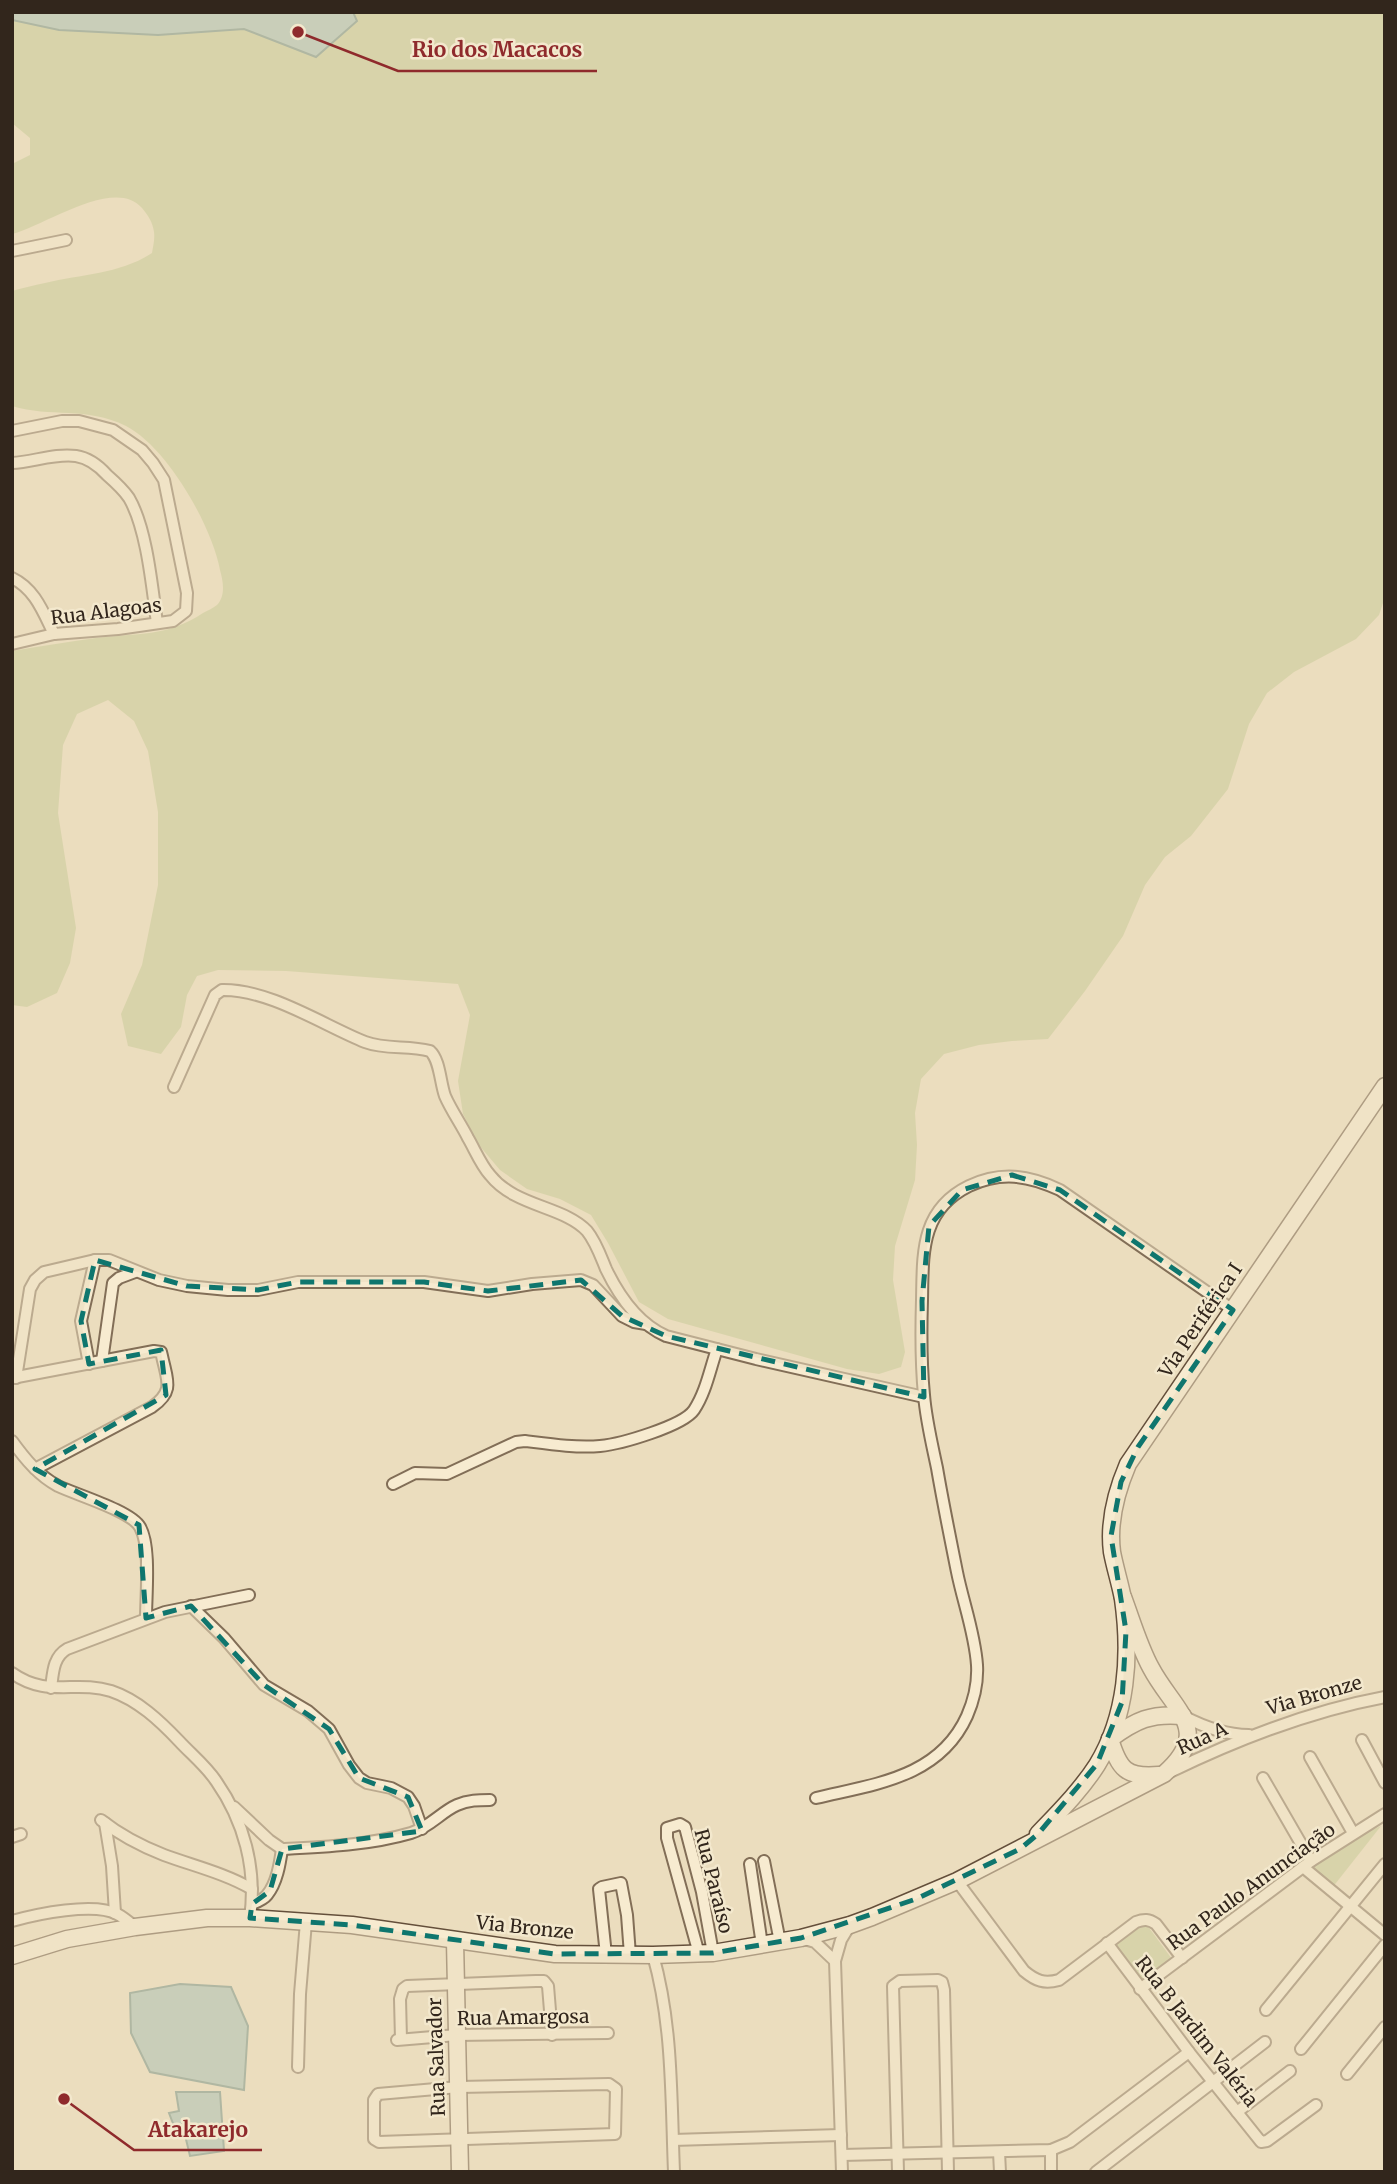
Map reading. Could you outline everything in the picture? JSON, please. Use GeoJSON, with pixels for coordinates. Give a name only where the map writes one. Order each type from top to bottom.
{"type":"FeatureCollection","features":[{"type":"Feature","properties":{"kind":"main road","name":"Via Periférica I"},"geometry":{"type":"LineString","coordinates":[[1123,1597],[1111,1536],[1115,1499],[1138,1447],[1385,1086]]}},
{"type":"Feature","properties":{"kind":"main road"},"geometry":{"type":"LineString","coordinates":[[1020,1849],[1164,1774],[1177,1763],[1187,1745],[1188,1730],[1184,1716],[1151,1668],[1123,1597]]}},
{"type":"Feature","properties":{"kind":"main road"},"geometry":{"type":"LineString","coordinates":[[1020,1849],[1038,1834],[1079,1790],[1110,1739],[1125,1687],[1126,1631],[1123,1597]]}},
{"type":"Feature","properties":{"kind":"main road"},"geometry":{"type":"LineString","coordinates":[[1110,1739],[1140,1719],[1161,1715],[1184,1716]]}},
{"type":"Feature","properties":{"kind":"main road"},"geometry":{"type":"LineString","coordinates":[[1110,1739],[1115,1755],[1125,1770],[1140,1776],[1164,1774]]}},
{"type":"Feature","properties":{"kind":"main road","name":"Via Bronze"},"geometry":{"type":"LineString","coordinates":[[12,1955],[67,1939],[251,1911],[306,1922],[365,1927],[555,1954],[706,1954],[801,1938],[850,1925],[957,1881],[1020,1849]]}},
{"type":"Feature","properties":{"kind":"main road","name":"Rua Salvador"},"geometry":{"type":"LineString","coordinates":[[455,1941],[460,2172]]}},
{"type":"Feature","properties":{"kind":"street"},"geometry":{"type":"LineString","coordinates":[[12,251],[65,240]]}},
{"type":"Feature","properties":{"kind":"street","name":"Rua Alagoas"},"geometry":{"type":"LineString","coordinates":[[12,431],[61,421],[79,421],[113,430],[142,450],[164,480],[187,593],[187,607],[182,616],[173,621],[54,634],[12,644]]}},
{"type":"Feature","properties":{"kind":"street"},"geometry":{"type":"LineString","coordinates":[[12,463],[63,455],[84,458],[99,467],[124,492],[131,502],[140,529],[157,623]]}},
{"type":"Feature","properties":{"kind":"street"},"geometry":{"type":"LineString","coordinates":[[12,578],[32,593],[54,634]]}},
{"type":"Feature","properties":{"kind":"street"},"geometry":{"type":"LineString","coordinates":[[174,1087],[215,995],[226,989],[281,1003],[367,1042],[386,1047],[403,1046],[430,1051],[436,1059],[445,1096],[489,1175],[502,1188],[563,1216],[588,1232],[618,1290],[655,1331],[717,1349],[924,1397]]}},
{"type":"Feature","properties":{"kind":"street"},"geometry":{"type":"LineString","coordinates":[[816,1798],[886,1781],[925,1765],[951,1742],[966,1718],[973,1699],[977,1662],[957,1573],[924,1397],[921,1346],[925,1242],[929,1226],[938,1211],[962,1190],[995,1177],[1028,1177],[1060,1190],[1233,1310]]}},
{"type":"Feature","properties":{"kind":"street"},"geometry":{"type":"LineString","coordinates":[[35,1469],[152,1408],[164,1399],[167,1391],[161,1352],[154,1351],[14,1378],[30,1289],[44,1272],[95,1260],[109,1260],[159,1280],[187,1286],[248,1290],[298,1282],[424,1282],[488,1291],[581,1280],[593,1285],[622,1316],[647,1324]]}},
{"type":"Feature","properties":{"kind":"street"},"geometry":{"type":"LineString","coordinates":[[89,1364],[81,1321],[95,1260]]}},
{"type":"Feature","properties":{"kind":"street"},"geometry":{"type":"LineString","coordinates":[[102,1361],[111,1290],[119,1278],[135,1272]]}},
{"type":"Feature","properties":{"kind":"street"},"geometry":{"type":"LineString","coordinates":[[393,1484],[415,1473],[452,1473],[516,1442],[599,1446],[681,1422],[694,1410],[701,1397],[717,1349]]}},
{"type":"Feature","properties":{"kind":"street"},"geometry":{"type":"LineString","coordinates":[[12,1441],[35,1469],[56,1485],[103,1504],[139,1525],[145,1542],[146,1619]]}},
{"type":"Feature","properties":{"kind":"street"},"geometry":{"type":"LineString","coordinates":[[51,1688],[56,1659],[63,1651],[146,1619],[191,1606],[249,1595]]}},
{"type":"Feature","properties":{"kind":"street"},"geometry":{"type":"LineString","coordinates":[[191,1606],[224,1638],[264,1685],[321,1721],[329,1729],[359,1778],[367,1783],[391,1788],[408,1797],[422,1829]]}},
{"type":"Feature","properties":{"kind":"street"},"geometry":{"type":"LineString","coordinates":[[12,1673],[32,1684],[51,1688],[96,1688],[111,1691],[158,1720],[215,1779],[228,1801],[245,1839],[251,1864],[251,1911]]}},
{"type":"Feature","properties":{"kind":"street","name":"Via Bronze"},"geometry":{"type":"LineString","coordinates":[[1255,1734],[1330,1710],[1385,1697]]}},
{"type":"Feature","properties":{"kind":"street"},"geometry":{"type":"LineString","coordinates":[[1184,1716],[1198,1724],[1228,1734],[1255,1734]]}},
{"type":"Feature","properties":{"kind":"street","name":"Rua A"},"geometry":{"type":"LineString","coordinates":[[1164,1774],[1255,1734]]}},
{"type":"Feature","properties":{"kind":"street"},"geometry":{"type":"LineString","coordinates":[[1362,1740],[1385,1783]]}},
{"type":"Feature","properties":{"kind":"street"},"geometry":{"type":"LineString","coordinates":[[1310,1757],[1353,1833]]}},
{"type":"Feature","properties":{"kind":"street"},"geometry":{"type":"LineString","coordinates":[[1263,1778],[1307,1864],[1350,1908],[1385,1935]]}},
{"type":"Feature","properties":{"kind":"street"},"geometry":{"type":"LineString","coordinates":[[228,1801],[282,1849],[376,1840],[422,1829],[456,1805],[490,1800]]}},
{"type":"Feature","properties":{"kind":"street","name":"Rua Paulo Anunciação"},"geometry":{"type":"LineString","coordinates":[[1140,1989],[1307,1864],[1385,1814]]}},
{"type":"Feature","properties":{"kind":"street"},"geometry":{"type":"LineString","coordinates":[[115,1913],[112,1866],[103,1822],[140,1844],[225,1875],[252,1889]]}},
{"type":"Feature","properties":{"kind":"street","name":"Rua Paraíso"},"geometry":{"type":"LineString","coordinates":[[683,1824],[685,1827],[702,1892],[706,1954],[669,1846],[666,1828],[675,1825],[683,1824]]}},
{"type":"Feature","properties":{"kind":"street"},"geometry":{"type":"LineString","coordinates":[[251,1911],[270,1891],[280,1865],[282,1849]]}},
{"type":"Feature","properties":{"kind":"street"},"geometry":{"type":"LineString","coordinates":[[764,1861],[780,1942]]}},
{"type":"Feature","properties":{"kind":"street"},"geometry":{"type":"LineString","coordinates":[[751,1864],[762,1945]]}},
{"type":"Feature","properties":{"kind":"street"},"geometry":{"type":"LineString","coordinates":[[1266,2010],[1385,1864]]}},
{"type":"Feature","properties":{"kind":"street"},"geometry":{"type":"LineString","coordinates":[[957,1881],[1024,1971],[1039,1981],[1059,1980],[1136,1922],[1146,1919],[1156,1924],[1182,1958]]}},
{"type":"Feature","properties":{"kind":"street"},"geometry":{"type":"LineString","coordinates":[[606,1955],[599,1892],[602,1887],[620,1884],[623,1885],[630,1955]]}},
{"type":"Feature","properties":{"kind":"street"},"geometry":{"type":"LineString","coordinates":[[12,1921],[52,1912],[99,1909],[115,1913],[135,1927]]}},
{"type":"Feature","properties":{"kind":"street"},"geometry":{"type":"LineString","coordinates":[[298,2067],[306,1922]]}},
{"type":"Feature","properties":{"kind":"street"},"geometry":{"type":"LineString","coordinates":[[842,2172],[835,1961],[841,1940],[850,1925]]}},
{"type":"Feature","properties":{"kind":"street"},"geometry":{"type":"LineString","coordinates":[[801,1938],[815,1942],[835,1961]]}},
{"type":"Feature","properties":{"kind":"street","name":"Rua B Jardim Valéria"},"geometry":{"type":"LineString","coordinates":[[1107,1943],[1259,2141],[1267,2141],[1316,2105]]}},
{"type":"Feature","properties":{"kind":"street"},"geometry":{"type":"LineString","coordinates":[[1301,2049],[1385,1945]]}},
{"type":"Feature","properties":{"kind":"street"},"geometry":{"type":"LineString","coordinates":[[653,1955],[661,1986],[669,2053],[674,2172]]}},
{"type":"Feature","properties":{"kind":"street"},"geometry":{"type":"LineString","coordinates":[[898,2172],[892,1991],[895,1983],[938,1980],[942,1982],[944,1990],[948,2172]]}},
{"type":"Feature","properties":{"kind":"street"},"geometry":{"type":"LineString","coordinates":[[455,1984],[544,1981],[549,1991],[552,2035]]}},
{"type":"Feature","properties":{"kind":"street","name":"Rua Amargosa"},"geometry":{"type":"LineString","coordinates":[[455,1984],[417,1984],[403,1989],[400,1999],[399,2040],[457,2035],[608,2033]]}},
{"type":"Feature","properties":{"kind":"street"},"geometry":{"type":"LineString","coordinates":[[1347,2074],[1385,2027]]}},
{"type":"Feature","properties":{"kind":"street"},"geometry":{"type":"LineString","coordinates":[[1096,2172],[1265,2042]]}},
{"type":"Feature","properties":{"kind":"street"},"geometry":{"type":"LineString","coordinates":[[842,2155],[1051,2150],[1070,2142],[1189,2052]]}},
{"type":"Feature","properties":{"kind":"street"},"geometry":{"type":"LineString","coordinates":[[1237,2112],[1290,2071]]}},
{"type":"Feature","properties":{"kind":"street"},"geometry":{"type":"LineString","coordinates":[[609,2084],[616,2089],[615,2134],[460,2140],[374,2140],[376,2095],[459,2087],[609,2084]]}},
{"type":"Feature","properties":{"kind":"street"},"geometry":{"type":"LineString","coordinates":[[673,2140],[841,2135]]}},
{"type":"Feature","properties":{"kind":"street"},"geometry":{"type":"LineString","coordinates":[[1051,2150],[1051,2172]]}},
{"type":"Feature","properties":{"kind":"street"},"geometry":{"type":"LineString","coordinates":[[999,2152],[1000,2172]]}},
{"type":"Feature","properties":{"kind":"highlighted area"},"geometry":{"type":"Polygon","coordinates":[[[1012,1175],[1060,1190],[1233,1310],[1138,1447],[1121,1482],[1111,1536],[1126,1631],[1122,1702],[1097,1764],[1038,1834],[1020,1849],[916,1899],[801,1938],[713,1953],[555,1954],[352,1925],[250,1918],[252,1904],[270,1891],[282,1849],[422,1831],[408,1797],[359,1778],[329,1729],[264,1685],[191,1606],[146,1618],[139,1525],[35,1469],[166,1395],[161,1350],[89,1364],[81,1321],[95,1260],[187,1286],[258,1290],[298,1282],[424,1282],[488,1291],[581,1280],[622,1316],[666,1336],[924,1397],[922,1301],[929,1226],[962,1190],[1012,1175]]]}},
{"type":"Feature","properties":{"kind":"green space"},"geometry":{"type":"Polygon","coordinates":[[[353,12],[1385,12],[1385,597],[1379,615],[1356,639],[1294,672],[1267,693],[1249,724],[1228,789],[1191,836],[1165,857],[1145,885],[1123,936],[1048,1039],[979,1045],[944,1054],[921,1079],[915,1113],[915,1180],[895,1246],[893,1280],[905,1352],[901,1367],[879,1374],[847,1369],[668,1319],[639,1302],[591,1215],[560,1199],[527,1189],[500,1170],[478,1144],[463,1114],[458,1081],[470,1015],[458,984],[286,971],[218,970],[197,976],[187,995],[181,1027],[161,1054],[128,1046],[121,1014],[142,965],[158,885],[158,812],[148,751],[134,721],[108,700],[77,714],[63,745],[58,813],[76,928],[70,963],[57,993],[27,1007],[12,1005],[12,651],[164,630],[190,621],[217,605],[223,588],[215,552],[198,511],[172,469],[141,436],[126,426],[97,416],[12,406],[12,291],[127,265],[152,253],[154,237],[151,222],[142,208],[130,200],[115,197],[79,206],[12,234],[12,164],[30,155],[30,138],[12,123],[12,20],[59,30],[157,35],[244,29],[316,57],[356,22],[353,12]]]}},
{"type":"Feature","properties":{"kind":"green space"},"geometry":{"type":"Polygon","coordinates":[[[1381,1826],[1332,1888],[1310,1869],[1356,1837],[1381,1826]]]}},
{"type":"Feature","properties":{"kind":"green space"},"geometry":{"type":"Polygon","coordinates":[[[1144,1921],[1172,1959],[1142,1980],[1114,1943],[1144,1921]]]}},
{"type":"Feature","properties":{"kind":"water"},"geometry":{"type":"Polygon","coordinates":[[[12,12],[353,12],[357,21],[316,57],[244,29],[158,35],[59,30],[12,20],[12,12]]]}},
{"type":"Feature","properties":{"kind":"water"},"geometry":{"type":"Polygon","coordinates":[[[180,1984],[231,1987],[248,2026],[244,2090],[150,2072],[131,2033],[130,1993],[180,1984]]]}},
{"type":"Feature","properties":{"kind":"water"},"geometry":{"type":"Polygon","coordinates":[[[176,2092],[220,2092],[224,2151],[190,2156],[184,2131],[174,2126],[169,2113],[179,2111],[176,2092]]]}},
{"type":"Feature","properties":{"kind":"place","name":"Rio dos Macacos"},"geometry":{"type":"Point","coordinates":[298,32]}},
{"type":"Feature","properties":{"kind":"place","name":"Atakarejo"},"geometry":{"type":"Point","coordinates":[64,2099]}}]}
